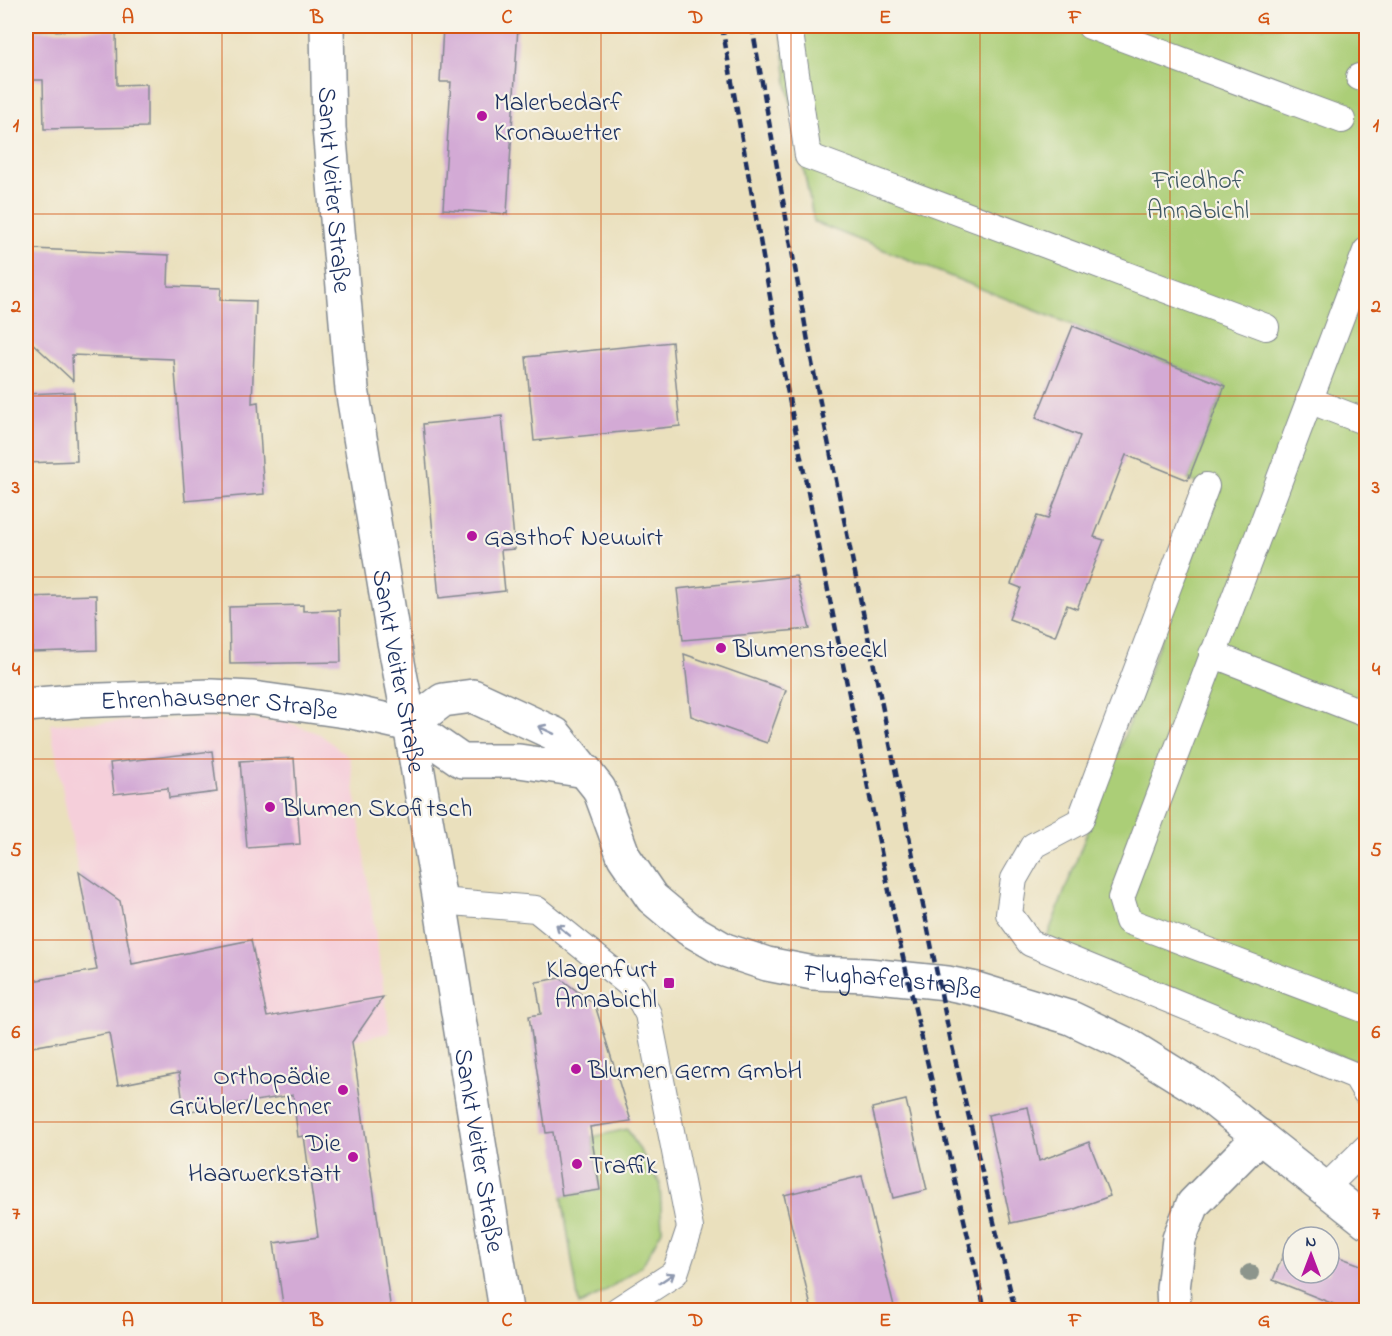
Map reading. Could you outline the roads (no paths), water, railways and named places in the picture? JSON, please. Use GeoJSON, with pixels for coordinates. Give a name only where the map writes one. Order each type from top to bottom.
{"type":"FeatureCollection","features":[{"type":"Feature","properties":{"kind":"street","name":"Sankt Veiter Straße"},"geometry":{"type":"LineString","coordinates":[[327,26],[329,128],[352,389],[440,901],[506,1311]]}},
{"type":"Feature","properties":{"kind":"street","name":"Ehrenhausener Straße"},"geometry":{"type":"LineString","coordinates":[[26,705],[211,696],[253,698],[352,712],[410,725]]}},
{"type":"Feature","properties":{"kind":"street","name":"Flughafenstraße"},"geometry":{"type":"LineString","coordinates":[[410,725],[443,700],[473,696],[555,734],[599,789],[624,857],[652,898],[689,929],[725,950],[767,964],[813,973],[947,982],[1071,1018],[1128,1045],[1202,1091],[1366,1221]]}},
{"type":"Feature","properties":{"kind":"street"},"geometry":{"type":"LineString","coordinates":[[410,725],[462,761],[519,761],[586,771]]}},
{"type":"Feature","properties":{"kind":"street"},"geometry":{"type":"LineString","coordinates":[[1174,1311],[1173,1289],[1179,1239],[1193,1204],[1260,1136]]}},
{"type":"Feature","properties":{"kind":"lane"},"geometry":{"type":"LineString","coordinates":[[789,26],[808,156],[1266,327]]}},
{"type":"Feature","properties":{"kind":"lane"},"geometry":{"type":"LineString","coordinates":[[1090,26],[1342,120]]}},
{"type":"Feature","properties":{"kind":"lane"},"geometry":{"type":"LineString","coordinates":[[1366,251],[1121,898],[1128,921],[1366,1010]]}},
{"type":"Feature","properties":{"kind":"lane"},"geometry":{"type":"LineString","coordinates":[[1309,400],[1366,422]]}},
{"type":"Feature","properties":{"kind":"lane"},"geometry":{"type":"LineString","coordinates":[[1206,486],[1080,821],[1033,846],[1014,879],[1009,914],[1029,943],[1356,1076],[1366,1093]]}},
{"type":"Feature","properties":{"kind":"lane"},"geometry":{"type":"LineString","coordinates":[[1212,654],[1366,714]]}},
{"type":"Feature","properties":{"kind":"lane"},"geometry":{"type":"LineString","coordinates":[[440,901],[536,909],[634,988],[648,1014],[690,1228],[675,1273],[618,1311]]}},
{"type":"Feature","properties":{"kind":"lane"},"geometry":{"type":"LineString","coordinates":[[1324,1189],[1366,1148]]}},
{"type":"Feature","properties":{"kind":"railway"},"geometry":{"type":"LineString","coordinates":[[722,26],[782,364],[899,940],[985,1310]]}},
{"type":"Feature","properties":{"kind":"railway"},"geometry":{"type":"LineString","coordinates":[[752,26],[811,358],[951,1042],[1015,1310]]}},
{"type":"Feature","properties":{"kind":"place","name":"Malerbedarf Kronawetter"},"geometry":{"type":"Point","coordinates":[482,116]}},
{"type":"Feature","properties":{"kind":"place","name":"Gasthof Neuwirt"},"geometry":{"type":"Point","coordinates":[472,536]}},
{"type":"Feature","properties":{"kind":"place","name":"Blumenstoeckl"},"geometry":{"type":"Point","coordinates":[721,648]}},
{"type":"Feature","properties":{"kind":"place","name":"Blumen Skofitsch"},"geometry":{"type":"Point","coordinates":[270,807]}},
{"type":"Feature","properties":{"kind":"place","name":"Klagenfurt Annabichl"},"geometry":{"type":"Point","coordinates":[669,983]}},
{"type":"Feature","properties":{"kind":"place","name":"Blumen Germ GmbH"},"geometry":{"type":"Point","coordinates":[576,1069]}},
{"type":"Feature","properties":{"kind":"place","name":"Orthopädie Grübler/Lechner"},"geometry":{"type":"Point","coordinates":[343,1090]}},
{"type":"Feature","properties":{"kind":"place","name":"Die Haarwerkstatt"},"geometry":{"type":"Point","coordinates":[353,1157]}},
{"type":"Feature","properties":{"kind":"place","name":"Traffik"},"geometry":{"type":"Point","coordinates":[577,1164]}},
{"type":"Feature","properties":{"kind":"park label","name":"Friedhof Annabichl"},"geometry":{"type":"Point","coordinates":[1198,194]}}]}
